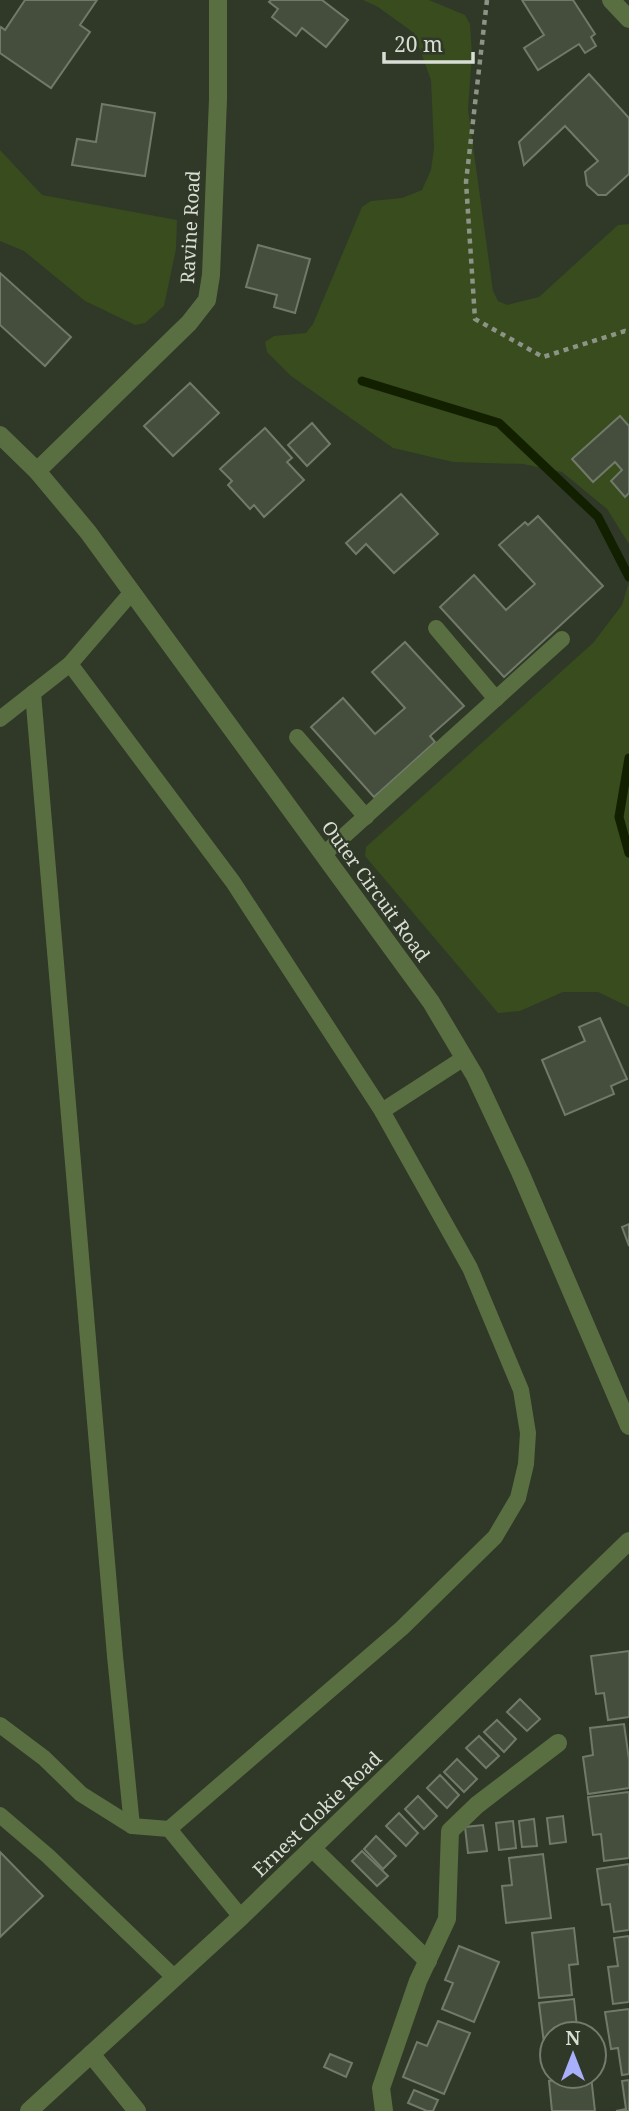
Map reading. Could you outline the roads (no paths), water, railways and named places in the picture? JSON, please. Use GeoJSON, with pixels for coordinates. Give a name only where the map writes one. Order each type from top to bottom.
{"type":"FeatureCollection","features":[{"type":"Feature","properties":{"kind":"street","name":"Ravine Road"},"geometry":{"type":"LineString","coordinates":[[37,471],[189,323],[207,300],[211,275],[218,100],[218,0]]}},
{"type":"Feature","properties":{"kind":"street"},"geometry":{"type":"LineString","coordinates":[[611,0],[629,19]]}},
{"type":"Feature","properties":{"kind":"street","name":"Outer Circuit Road"},"geometry":{"type":"LineString","coordinates":[[0,435],[37,471],[88,531],[430,1002],[475,1076],[520,1172],[629,1426]]}},
{"type":"Feature","properties":{"kind":"street","name":"Ernest Clokie Road"},"geometry":{"type":"LineString","coordinates":[[29,2111],[242,1917],[629,1541]]}},
{"type":"Feature","properties":{"kind":"street"},"geometry":{"type":"LineString","coordinates":[[384,2111],[381,2088],[418,1981],[447,1919],[450,1831],[477,1805],[558,1744]]}},
{"type":"Feature","properties":{"kind":"street"},"geometry":{"type":"LineString","coordinates":[[312,1848],[428,1961]]}},
{"type":"Feature","properties":{"kind":"street"},"geometry":{"type":"LineString","coordinates":[[90,2054],[137,2111]]}},
{"type":"Feature","properties":{"kind":"lane"},"geometry":{"type":"LineString","coordinates":[[0,719],[70,664],[132,592]]}},
{"type":"Feature","properties":{"kind":"lane"},"geometry":{"type":"LineString","coordinates":[[436,628],[496,699]]}},
{"type":"Feature","properties":{"kind":"lane"},"geometry":{"type":"LineString","coordinates":[[324,855],[562,639]]}},
{"type":"Feature","properties":{"kind":"lane"},"geometry":{"type":"LineString","coordinates":[[0,1725],[44,1758],[80,1794],[132,1826],[169,1829],[402,1628],[495,1537],[518,1498],[526,1464],[528,1433],[521,1390],[470,1268],[382,1111],[233,882],[70,664]]}},
{"type":"Feature","properties":{"kind":"lane"},"geometry":{"type":"LineString","coordinates":[[33,694],[132,1826]]}},
{"type":"Feature","properties":{"kind":"lane"},"geometry":{"type":"LineString","coordinates":[[297,737],[366,817]]}},
{"type":"Feature","properties":{"kind":"lane"},"geometry":{"type":"LineString","coordinates":[[382,1111],[464,1058]]}},
{"type":"Feature","properties":{"kind":"lane"},"geometry":{"type":"LineString","coordinates":[[0,1815],[48,1856],[174,1977]]}},
{"type":"Feature","properties":{"kind":"lane"},"geometry":{"type":"LineString","coordinates":[[169,1829],[242,1917]]}},
{"type":"Feature","properties":{"kind":"waterway"},"geometry":{"type":"LineString","coordinates":[[362,381],[499,423],[598,517],[629,577]]}},
{"type":"Feature","properties":{"kind":"waterway"},"geometry":{"type":"LineString","coordinates":[[629,758],[619,817],[629,853]]}}]}
